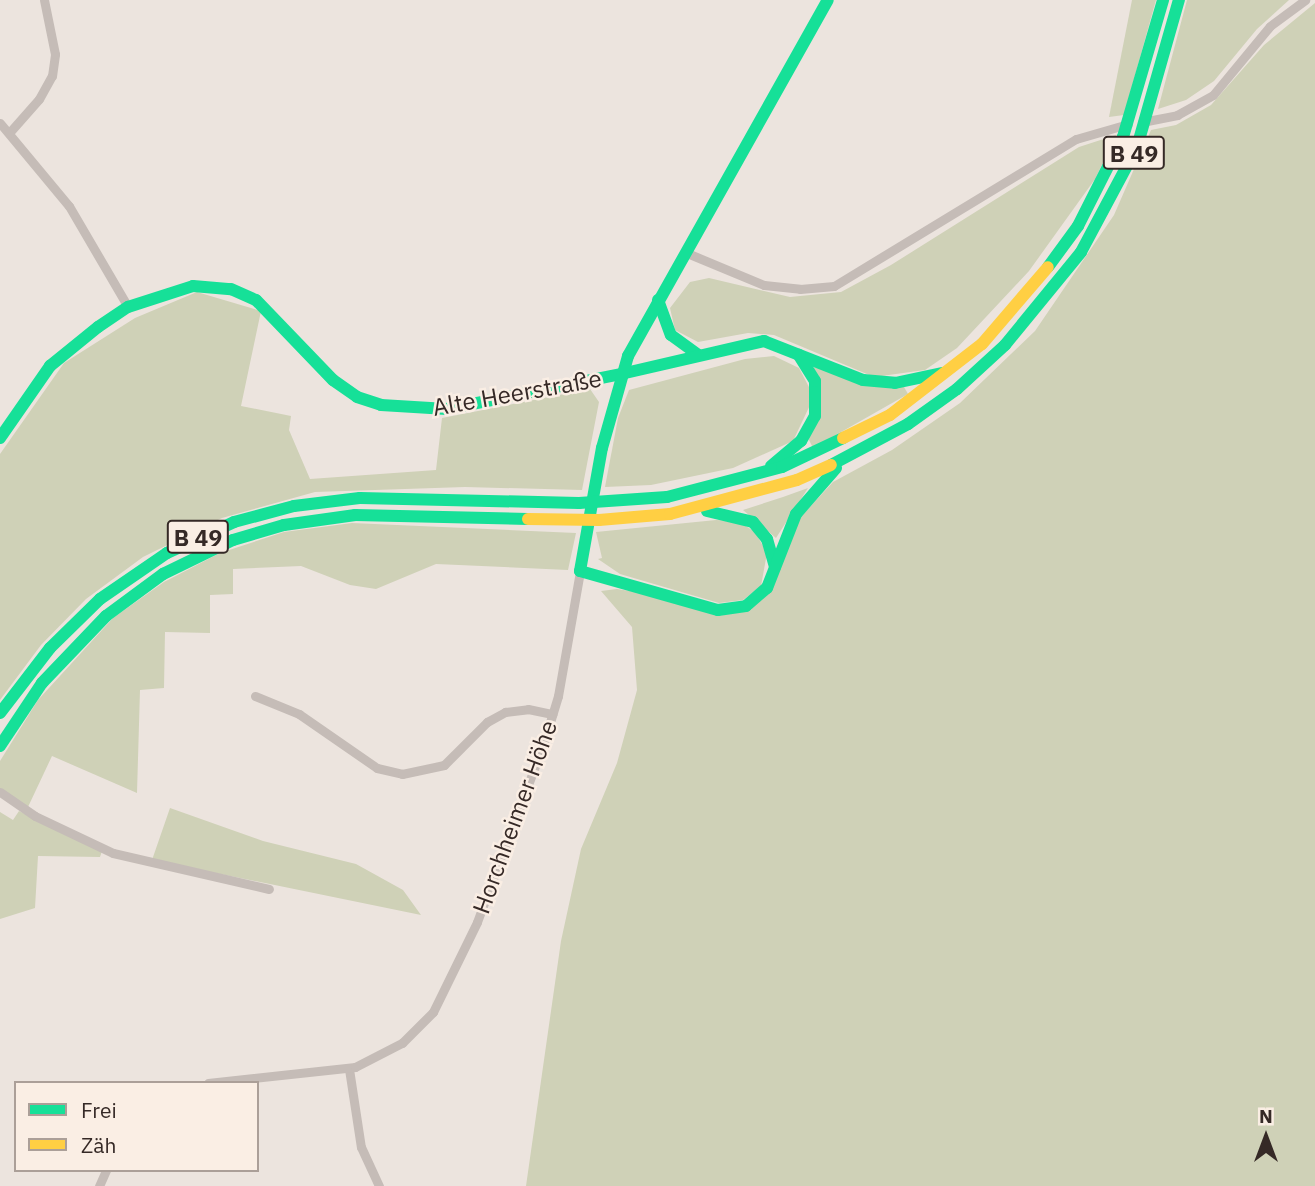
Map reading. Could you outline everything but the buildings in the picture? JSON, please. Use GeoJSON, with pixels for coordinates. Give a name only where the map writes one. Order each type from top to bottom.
{"type":"FeatureCollection","features":[{"type":"Feature","properties":{"kind":"main road","name":"Alte Heerstraße"},"geometry":{"type":"LineString","coordinates":[[0,438],[50,366],[128,307],[193,286],[246,295],[265,307],[346,390],[395,408],[475,405],[621,374],[658,300],[828,0]]}},
{"type":"Feature","properties":{"kind":"main road","name":"B 49"},"geometry":{"type":"LineString","coordinates":[[0,713],[64,632],[119,583],[185,543],[256,515],[360,498],[633,501],[689,493],[757,476],[873,425],[952,370],[1027,295],[1092,202],[1137,100],[1163,0]]}},
{"type":"Feature","properties":{"kind":"main road","name":"B 49"},"geometry":{"type":"LineString","coordinates":[[0,746],[58,664],[124,601],[183,562],[259,532],[355,515],[599,520],[690,510],[774,488],[842,461],[908,424],[970,378],[1017,332],[1072,265],[1137,147],[1179,0]]}},
{"type":"Feature","properties":{"kind":"main road"},"geometry":{"type":"LineString","coordinates":[[658,300],[671,335],[699,355]]}},
{"type":"Feature","properties":{"kind":"main road"},"geometry":{"type":"LineString","coordinates":[[621,374],[764,341],[874,382],[908,381],[952,370]]}},
{"type":"Feature","properties":{"kind":"main road"},"geometry":{"type":"LineString","coordinates":[[757,476],[801,441],[815,416],[815,382],[797,353]]}},
{"type":"Feature","properties":{"kind":"main road","name":"Horchheimer Höhe"},"geometry":{"type":"LineString","coordinates":[[580,571],[594,484],[621,374]]}},
{"type":"Feature","properties":{"kind":"main road"},"geometry":{"type":"LineString","coordinates":[[580,571],[725,610],[758,598],[775,567],[796,514],[842,461]]}},
{"type":"Feature","properties":{"kind":"main road"},"geometry":{"type":"LineString","coordinates":[[690,510],[732,513],[754,522],[767,539],[775,567]]}},
{"type":"Feature","properties":{"kind":"street"},"geometry":{"type":"LineString","coordinates":[[9,133],[39,99],[52,76],[55,54],[44,0]]}},
{"type":"Feature","properties":{"kind":"street"},"geometry":{"type":"LineString","coordinates":[[687,253],[764,285],[800,289],[834,286],[964,211],[1066,145],[1106,128],[1163,119],[1213,94],[1270,26],[1305,0]]}},
{"type":"Feature","properties":{"kind":"street"},"geometry":{"type":"LineString","coordinates":[[0,123],[69,206],[128,307]]}},
{"type":"Feature","properties":{"kind":"street","name":"Horchheimer Höhe"},"geometry":{"type":"LineString","coordinates":[[219,1081],[253,1075],[349,1069],[394,1049],[420,1027],[441,1000],[477,922],[552,714],[580,571]]}},
{"type":"Feature","properties":{"kind":"street"},"geometry":{"type":"LineString","coordinates":[[254,696],[299,714],[377,768],[402,775],[424,772],[449,762],[487,722],[505,712],[528,709],[552,714]]}},
{"type":"Feature","properties":{"kind":"street"},"geometry":{"type":"LineString","coordinates":[[0,792],[35,816],[113,853],[269,888]]}},
{"type":"Feature","properties":{"kind":"street"},"geometry":{"type":"LineString","coordinates":[[349,1069],[361,1147],[379,1186]]}},
{"type":"Feature","properties":{"kind":"green space"},"geometry":{"type":"Polygon","coordinates":[[[1132,0],[1156,0],[1124,115],[1109,117],[1132,0]]]}},
{"type":"Feature","properties":{"kind":"green space"},"geometry":{"type":"Polygon","coordinates":[[[1187,0],[1289,0],[1257,29],[1214,81],[1186,100],[1158,109],[1187,0]]]}},
{"type":"Feature","properties":{"kind":"green space"},"geometry":{"type":"Polygon","coordinates":[[[1315,3],[1315,1186],[526,1186],[561,941],[581,849],[617,763],[637,690],[632,627],[601,591],[617,589],[751,610],[797,521],[833,482],[892,450],[960,403],[1035,331],[1114,215],[1151,130],[1176,125],[1211,105],[1264,45],[1315,3]]]}},
{"type":"Feature","properties":{"kind":"green space"},"geometry":{"type":"Polygon","coordinates":[[[1116,135],[1095,179],[1029,271],[957,348],[925,370],[874,377],[774,335],[748,333],[698,342],[675,330],[670,308],[690,282],[709,278],[790,297],[841,292],[891,265],[1079,147],[1116,135]]]}},
{"type":"Feature","properties":{"kind":"green space"},"geometry":{"type":"Polygon","coordinates":[[[197,292],[261,311],[241,406],[291,416],[289,430],[310,479],[436,470],[442,418],[590,389],[599,402],[582,490],[465,487],[315,492],[222,518],[143,557],[86,599],[41,645],[0,700],[0,454],[64,363],[135,318],[197,292]]]}},
{"type":"Feature","properties":{"kind":"green space"},"geometry":{"type":"Polygon","coordinates":[[[774,356],[799,368],[810,389],[811,403],[793,441],[733,468],[651,485],[605,487],[618,418],[629,390],[745,359],[774,356]]]}},
{"type":"Feature","properties":{"kind":"green space"},"geometry":{"type":"Polygon","coordinates":[[[814,367],[904,387],[908,394],[813,448],[809,440],[814,367]]]}},
{"type":"Feature","properties":{"kind":"green space"},"geometry":{"type":"Polygon","coordinates":[[[808,488],[776,538],[743,510],[783,497],[808,488]]]}},
{"type":"Feature","properties":{"kind":"green space"},"geometry":{"type":"Polygon","coordinates":[[[716,520],[738,521],[755,532],[767,553],[761,586],[743,600],[719,603],[620,574],[598,559],[602,558],[596,532],[716,520]]]}},
{"type":"Feature","properties":{"kind":"green space"},"geometry":{"type":"Polygon","coordinates":[[[352,523],[576,533],[568,570],[436,564],[376,589],[350,585],[301,566],[233,569],[233,594],[210,595],[210,633],[165,632],[164,688],[140,690],[137,793],[52,756],[28,807],[0,788],[0,761],[38,700],[113,618],[164,582],[220,553],[284,532],[352,523]]]}},
{"type":"Feature","properties":{"kind":"green space"},"geometry":{"type":"Polygon","coordinates":[[[170,808],[263,841],[356,864],[403,890],[421,915],[152,860],[170,808]]]}},
{"type":"Feature","properties":{"kind":"green space"},"geometry":{"type":"Polygon","coordinates":[[[19,811],[102,851],[100,857],[38,856],[35,908],[0,919],[0,812],[13,820],[19,811]]]}},
{"type":"Feature","properties":{"kind":"traffic: fast"},"geometry":{"type":"LineString","coordinates":[[580,571],[602,448],[628,356],[828,0]]}},
{"type":"Feature","properties":{"kind":"traffic: fast"},"geometry":{"type":"LineString","coordinates":[[1048,267],[1078,226],[1123,137],[1163,0]]}},
{"type":"Feature","properties":{"kind":"traffic: fast"},"geometry":{"type":"LineString","coordinates":[[831,465],[908,424],[957,389],[1005,345],[1081,252],[1137,147],[1179,0]]}},
{"type":"Feature","properties":{"kind":"traffic: fast"},"geometry":{"type":"LineString","coordinates":[[0,438],[50,366],[98,327],[128,307],[193,286],[231,289],[256,300],[333,380],[357,397],[381,405],[447,409],[621,374]]}},
{"type":"Feature","properties":{"kind":"traffic: fast"},"geometry":{"type":"LineString","coordinates":[[658,300],[671,335],[699,355]]}},
{"type":"Feature","properties":{"kind":"traffic: fast"},"geometry":{"type":"LineString","coordinates":[[621,374],[764,341],[863,380],[895,383],[943,373]]}},
{"type":"Feature","properties":{"kind":"traffic: fast"},"geometry":{"type":"LineString","coordinates":[[771,466],[801,441],[815,416],[815,381],[799,355]]}},
{"type":"Feature","properties":{"kind":"traffic: fast"},"geometry":{"type":"LineString","coordinates":[[0,713],[50,648],[100,599],[167,553],[234,522],[294,506],[360,498],[579,503],[667,497],[782,467],[843,438]]}},
{"type":"Feature","properties":{"kind":"traffic: fast"},"geometry":{"type":"LineString","coordinates":[[580,571],[718,610],[746,606],[767,588],[796,514],[836,468]]}},
{"type":"Feature","properties":{"kind":"traffic: fast"},"geometry":{"type":"LineString","coordinates":[[707,511],[753,522],[767,539],[775,567]]}},
{"type":"Feature","properties":{"kind":"traffic: fast"},"geometry":{"type":"LineString","coordinates":[[0,746],[42,683],[106,616],[163,574],[233,540],[284,525],[355,515],[528,519]]}},
{"type":"Feature","properties":{"kind":"traffic: slow"},"geometry":{"type":"LineString","coordinates":[[843,438],[890,415],[982,344],[1048,267]]}},
{"type":"Feature","properties":{"kind":"traffic: slow"},"geometry":{"type":"LineString","coordinates":[[528,519],[599,520],[670,514],[797,480],[831,465]]}}]}
